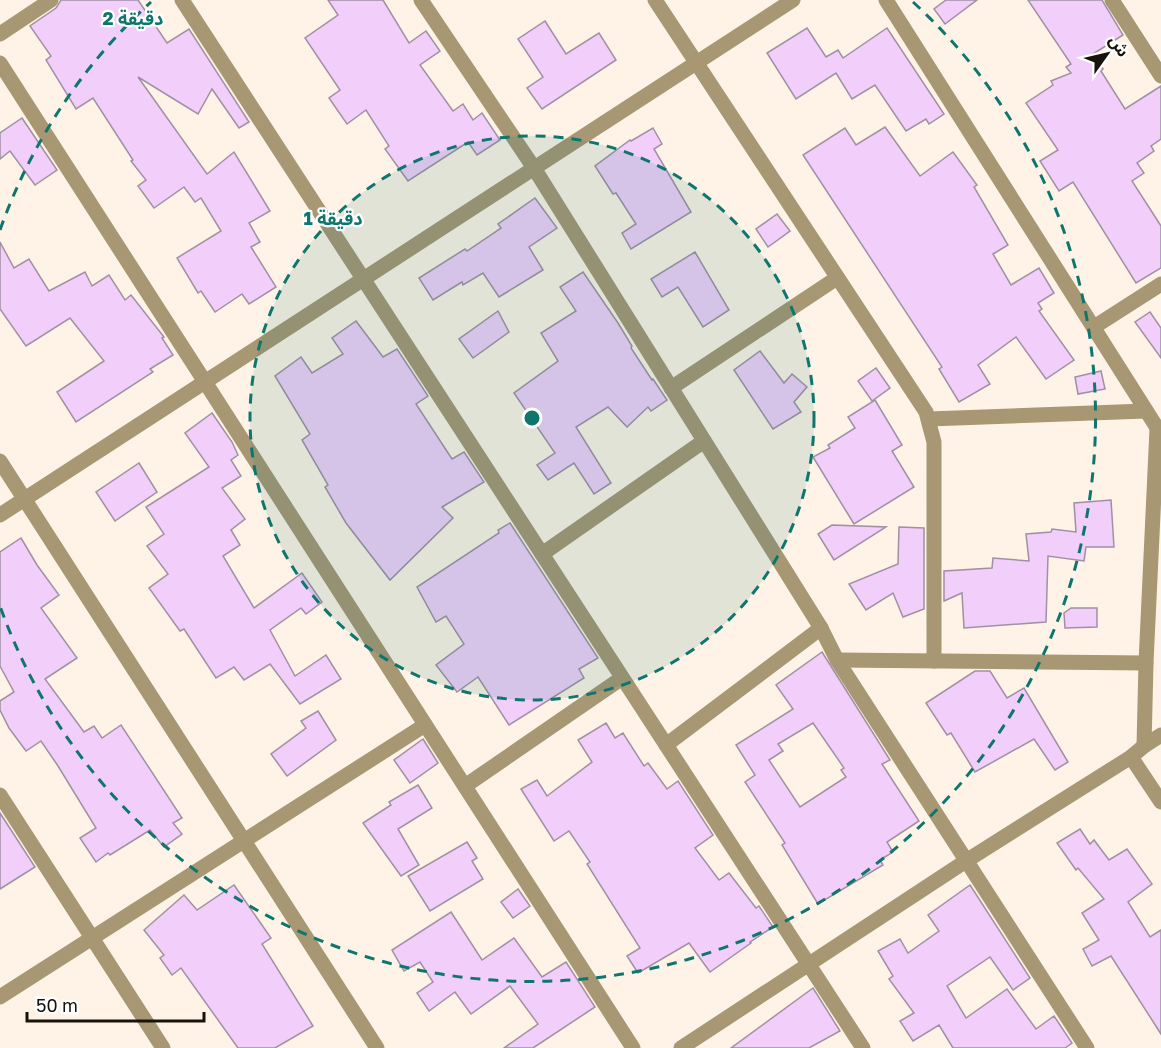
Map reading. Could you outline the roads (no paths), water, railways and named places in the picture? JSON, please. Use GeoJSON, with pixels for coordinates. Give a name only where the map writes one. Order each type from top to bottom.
{"type":"FeatureCollection","features":[{"type":"Feature","properties":{"kind":"street"},"geometry":{"type":"LineString","coordinates":[[0,34],[51,0]]}},
{"type":"Feature","properties":{"kind":"street"},"geometry":{"type":"LineString","coordinates":[[182,0],[863,1048]]}},
{"type":"Feature","properties":{"kind":"street"},"geometry":{"type":"LineString","coordinates":[[421,0],[534,168],[821,628],[837,660],[1087,1048]]}},
{"type":"Feature","properties":{"kind":"street"},"geometry":{"type":"LineString","coordinates":[[655,0],[922,405],[929,419],[933,442],[933,661]]}},
{"type":"Feature","properties":{"kind":"street"},"geometry":{"type":"LineString","coordinates":[[0,514],[793,0]]}},
{"type":"Feature","properties":{"kind":"street"},"geometry":{"type":"LineString","coordinates":[[886,0],[1159,432],[1146,663],[1144,746]]}},
{"type":"Feature","properties":{"kind":"street"},"geometry":{"type":"LineString","coordinates":[[1112,0],[1161,76]]}},
{"type":"Feature","properties":{"kind":"street"},"geometry":{"type":"LineString","coordinates":[[0,63],[633,1048]]}},
{"type":"Feature","properties":{"kind":"street"},"geometry":{"type":"LineString","coordinates":[[671,388],[837,278]]}},
{"type":"Feature","properties":{"kind":"street"},"geometry":{"type":"LineString","coordinates":[[1094,327],[1161,284]]}},
{"type":"Feature","properties":{"kind":"street"},"geometry":{"type":"LineString","coordinates":[[929,419],[1146,411]]}},
{"type":"Feature","properties":{"kind":"street"},"geometry":{"type":"LineString","coordinates":[[542,554],[704,441]]}},
{"type":"Feature","properties":{"kind":"street"},"geometry":{"type":"LineString","coordinates":[[0,461],[377,1048]]}},
{"type":"Feature","properties":{"kind":"street"},"geometry":{"type":"LineString","coordinates":[[666,745],[821,628]]}},
{"type":"Feature","properties":{"kind":"street"},"geometry":{"type":"LineString","coordinates":[[837,660],[1146,663]]}},
{"type":"Feature","properties":{"kind":"street"},"geometry":{"type":"LineString","coordinates":[[465,786],[622,678]]}},
{"type":"Feature","properties":{"kind":"street"},"geometry":{"type":"LineString","coordinates":[[0,997],[425,725]]}},
{"type":"Feature","properties":{"kind":"street"},"geometry":{"type":"LineString","coordinates":[[681,1048],[966,861],[1131,757],[1161,735]]}},
{"type":"Feature","properties":{"kind":"street"},"geometry":{"type":"LineString","coordinates":[[1131,757],[1161,802]]}},
{"type":"Feature","properties":{"kind":"street"},"geometry":{"type":"LineString","coordinates":[[0,795],[163,1048]]}}]}
